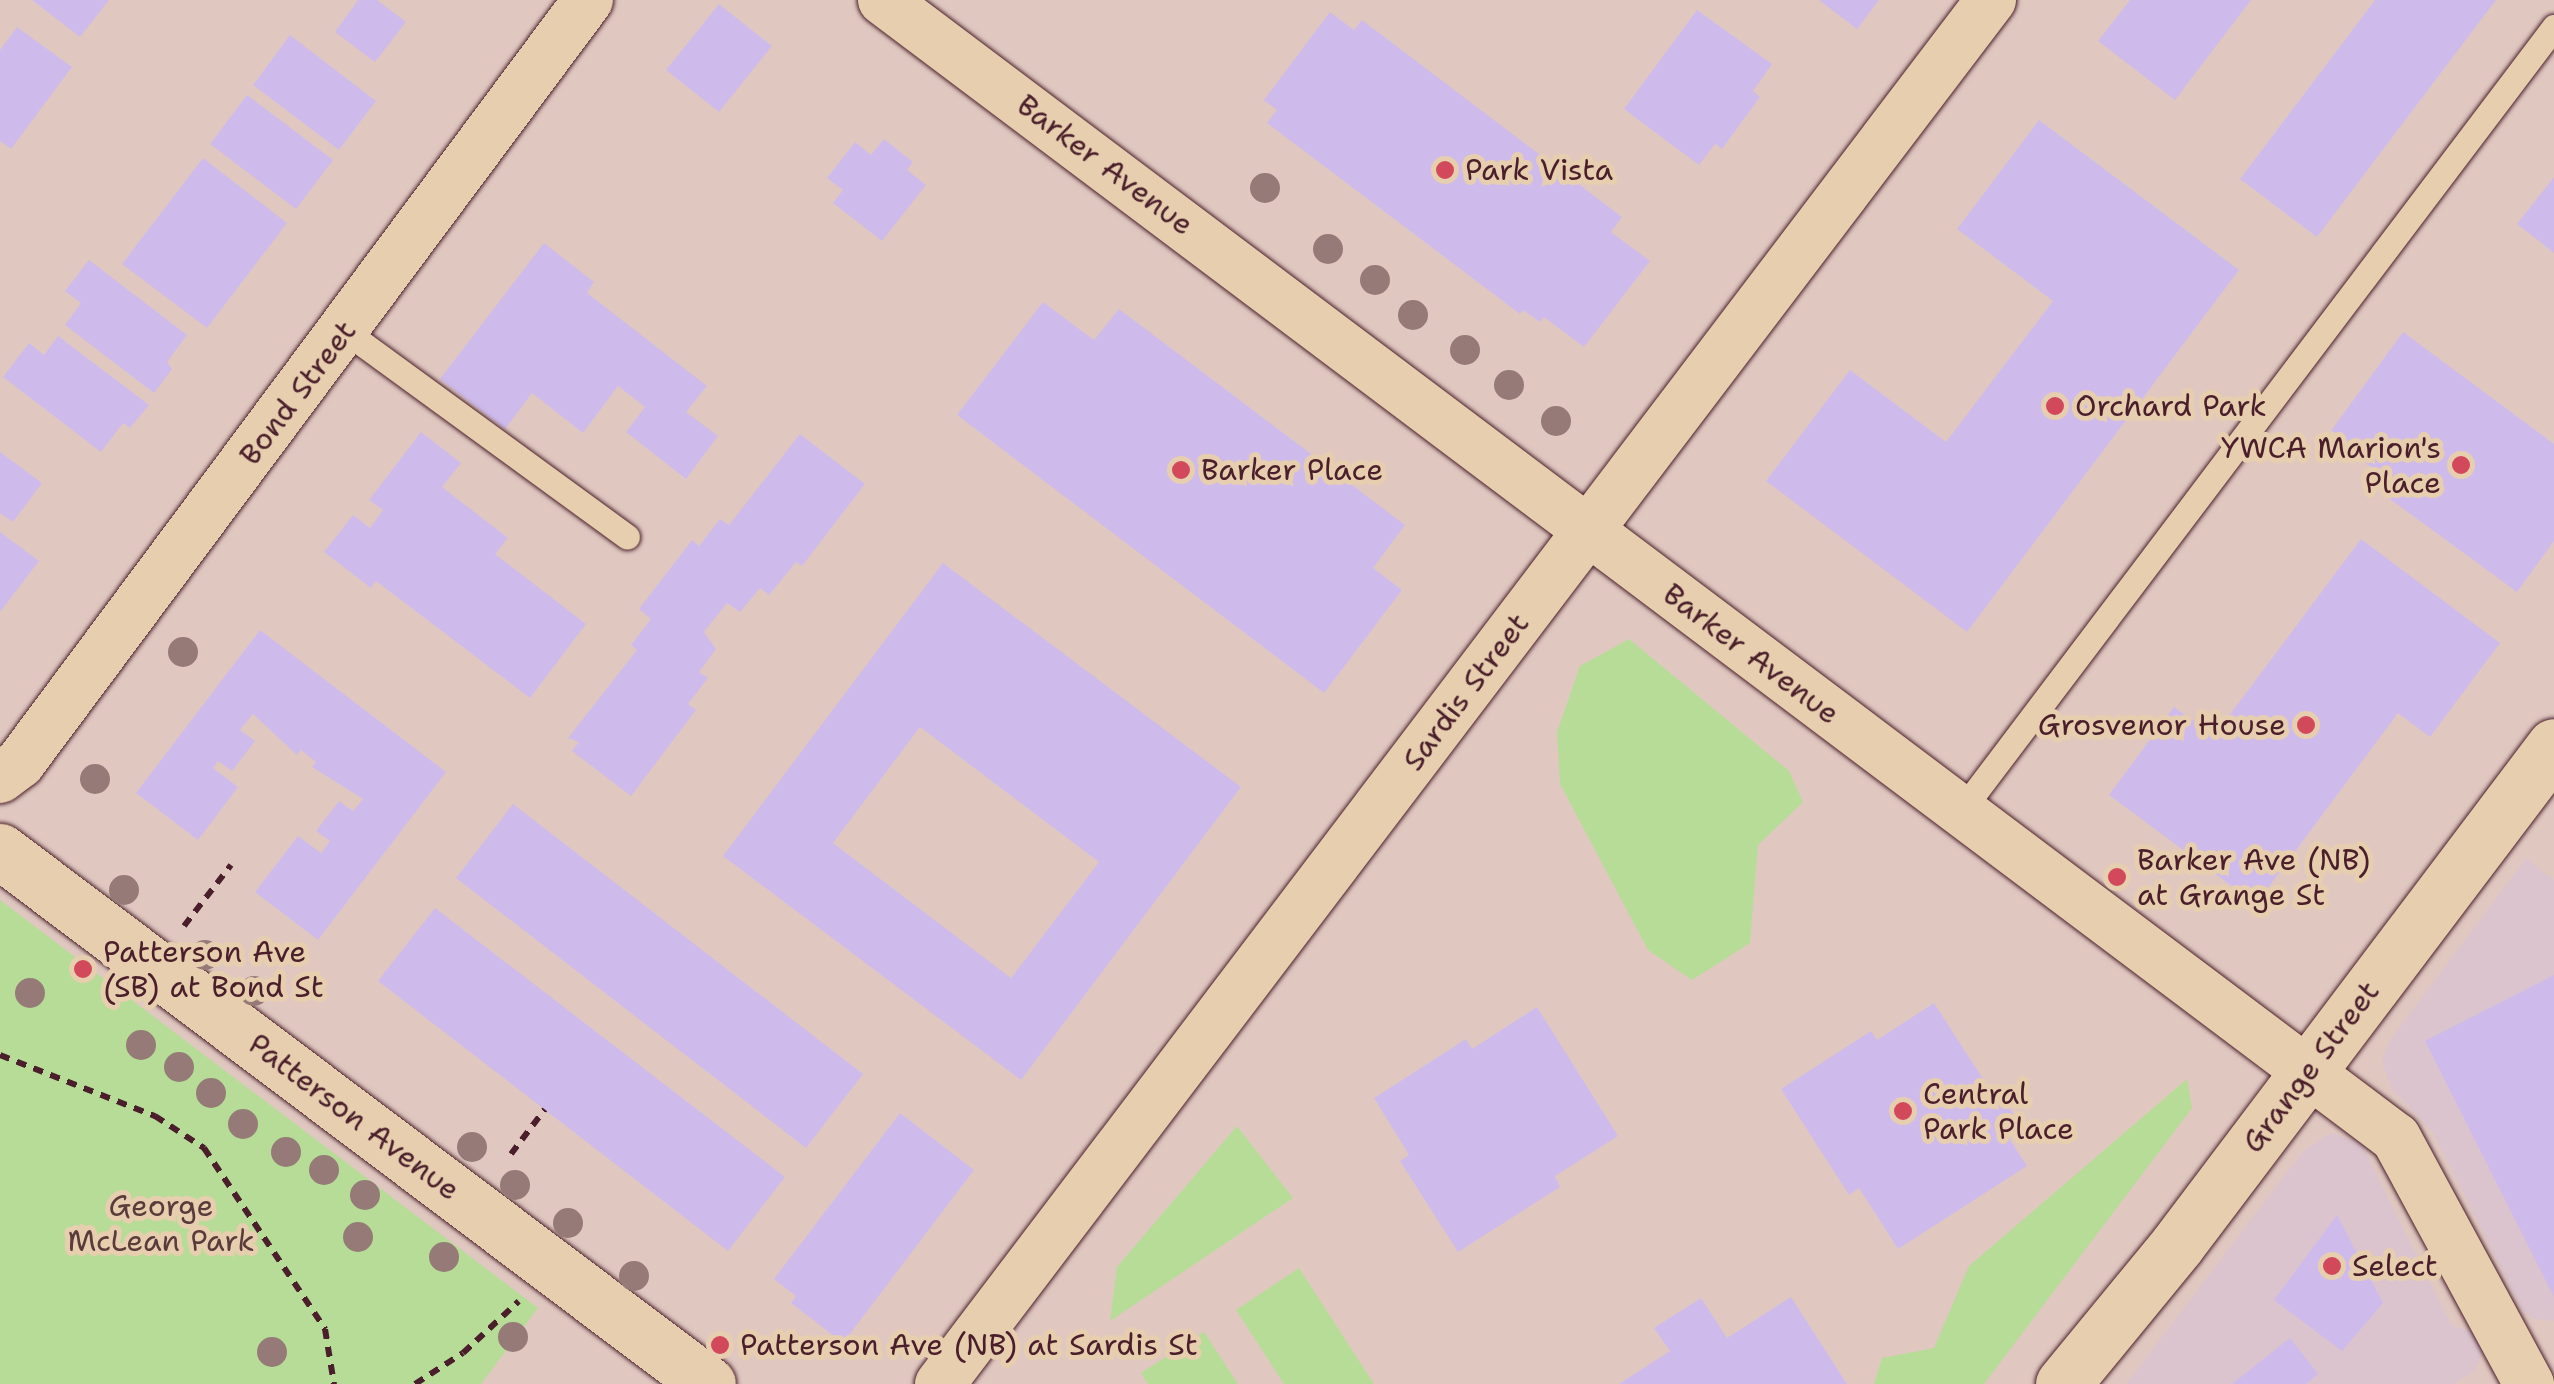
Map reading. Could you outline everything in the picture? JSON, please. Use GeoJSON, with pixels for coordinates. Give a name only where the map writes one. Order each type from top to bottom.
{"type":"FeatureCollection","features":[{"type":"Feature","properties":{"kind":"street","name":"Bond Street"},"geometry":{"type":"LineString","coordinates":[[0,778],[20,763],[588,0]]}},
{"type":"Feature","properties":{"kind":"street","name":"Barker Avenue"},"geometry":{"type":"LineString","coordinates":[[884,0],[2396,1138],[2529,1384]]}},
{"type":"Feature","properties":{"kind":"street","name":"Sardis Street"},"geometry":{"type":"LineString","coordinates":[[940,1384],[1991,0]]}},
{"type":"Feature","properties":{"kind":"street","name":"Grange Street"},"geometry":{"type":"LineString","coordinates":[[2063,1384],[2093,1361],[2554,746]]}},
{"type":"Feature","properties":{"kind":"street","name":"Patterson Avenue"},"geometry":{"type":"LineString","coordinates":[[0,852],[708,1384]]}},
{"type":"Feature","properties":{"kind":"lane"},"geometry":{"type":"LineString","coordinates":[[1961,811],[2554,27]]}},
{"type":"Feature","properties":{"kind":"lane"},"geometry":{"type":"LineString","coordinates":[[345,331],[627,538]]}},
{"type":"Feature","properties":{"kind":"path"},"geometry":{"type":"LineString","coordinates":[[180,931],[231,865]]}},
{"type":"Feature","properties":{"kind":"path"},"geometry":{"type":"LineString","coordinates":[[0,1055],[155,1116],[204,1148],[325,1329],[334,1384]]}},
{"type":"Feature","properties":{"kind":"path"},"geometry":{"type":"LineString","coordinates":[[511,1154],[545,1109]]}},
{"type":"Feature","properties":{"kind":"path"},"geometry":{"type":"LineString","coordinates":[[415,1384],[463,1353],[521,1299]]}},
{"type":"Feature","properties":{"kind":"shaded area"},"geometry":{"type":"Polygon","coordinates":[[[2526,858],[2554,880],[2554,1321],[2533,1319],[2522,1310],[2432,1131],[2391,1088],[2382,1062],[2388,1043],[2526,858]]]}},
{"type":"Feature","properties":{"kind":"shaded area"},"geometry":{"type":"Polygon","coordinates":[[[2331,1133],[2357,1142],[2365,1151],[2452,1326],[2474,1332],[2483,1349],[2475,1371],[2454,1384],[2126,1384],[2304,1150],[2331,1133]]]}},
{"type":"Feature","properties":{"kind":"green space"},"geometry":{"type":"Polygon","coordinates":[[[1629,639],[1789,771],[1803,802],[1758,845],[1750,943],[1692,980],[1648,950],[1560,784],[1557,732],[1580,666],[1629,639]]]}},
{"type":"Feature","properties":{"kind":"green space","name":"George McLean Park"},"geometry":{"type":"Polygon","coordinates":[[[0,900],[538,1308],[481,1384],[0,1384],[0,900]]]}},
{"type":"Feature","properties":{"kind":"green space"},"geometry":{"type":"Polygon","coordinates":[[[2187,1079],[2192,1108],[1984,1384],[1874,1384],[1882,1358],[1934,1348],[1969,1266],[2187,1079]]]}},
{"type":"Feature","properties":{"kind":"green space"},"geometry":{"type":"Polygon","coordinates":[[[1237,1126],[1293,1198],[1110,1321],[1117,1267],[1237,1126]]]}},
{"type":"Feature","properties":{"kind":"green space"},"geometry":{"type":"Polygon","coordinates":[[[1299,1268],[1374,1384],[1284,1384],[1236,1310],[1299,1268]]]}},
{"type":"Feature","properties":{"kind":"green space"},"geometry":{"type":"Polygon","coordinates":[[[1204,1332],[1238,1384],[1148,1384],[1141,1373],[1204,1332]]]}},
{"type":"Feature","properties":{"kind":"building"},"geometry":{"type":"Polygon","coordinates":[[[32,0],[109,0],[80,37],[32,0]]]}},
{"type":"Feature","properties":{"kind":"building"},"geometry":{"type":"Polygon","coordinates":[[[358,0],[377,0],[406,22],[375,62],[335,32],[358,0]]]}},
{"type":"Feature","properties":{"kind":"building"},"geometry":{"type":"Polygon","coordinates":[[[1819,0],[1879,0],[1857,29],[1819,0]]]}},
{"type":"Feature","properties":{"kind":"building"},"geometry":{"type":"Polygon","coordinates":[[[2130,0],[2251,0],[2175,100],[2098,41],[2130,0]]]}},
{"type":"Feature","properties":{"kind":"building"},"geometry":{"type":"Polygon","coordinates":[[[2375,0],[2496,0],[2317,237],[2240,179],[2375,0]]]}},
{"type":"Feature","properties":{"kind":"building"},"geometry":{"type":"Polygon","coordinates":[[[719,4],[772,46],[719,112],[666,70],[719,4]]]}},
{"type":"Feature","properties":{"kind":"building"},"geometry":{"type":"Polygon","coordinates":[[[1697,10],[1772,64],[1753,91],[1760,97],[1722,149],[1715,144],[1699,165],[1624,109],[1697,10]]]}},
{"type":"Feature","properties":{"kind":"building","name":"Park Vista"},"geometry":{"type":"Polygon","coordinates":[[[1330,12],[1354,30],[1362,20],[1622,217],[1611,232],[1650,261],[1584,347],[1544,317],[1540,322],[1523,310],[1520,314],[1267,123],[1277,110],[1264,100],[1330,12]]]}},
{"type":"Feature","properties":{"kind":"building"},"geometry":{"type":"Polygon","coordinates":[[[17,27],[72,67],[11,149],[0,141],[0,50],[17,27]]]}},
{"type":"Feature","properties":{"kind":"building"},"geometry":{"type":"Polygon","coordinates":[[[290,35],[376,101],[339,150],[253,85],[290,35]]]}},
{"type":"Feature","properties":{"kind":"building"},"geometry":{"type":"Polygon","coordinates":[[[247,95],[333,160],[296,209],[210,144],[247,95]]]}},
{"type":"Feature","properties":{"kind":"building","name":"Orchard Park"},"geometry":{"type":"Polygon","coordinates":[[[2039,120],[2239,270],[1967,632],[1766,481],[1850,370],[1946,442],[2053,301],[1957,229],[2039,120]]]}},
{"type":"Feature","properties":{"kind":"building"},"geometry":{"type":"Polygon","coordinates":[[[884,139],[913,162],[907,170],[926,185],[882,241],[833,203],[843,190],[827,178],[855,142],[871,155],[884,139]]]}},
{"type":"Feature","properties":{"kind":"building"},"geometry":{"type":"Polygon","coordinates":[[[203,158],[287,223],[207,328],[122,264],[203,158]]]}},
{"type":"Feature","properties":{"kind":"building"},"geometry":{"type":"Polygon","coordinates":[[[2554,177],[2554,253],[2517,224],[2554,177]]]}},
{"type":"Feature","properties":{"kind":"building"},"geometry":{"type":"Polygon","coordinates":[[[544,243],[594,282],[587,293],[707,386],[686,412],[718,436],[686,479],[626,432],[645,407],[618,386],[583,433],[532,393],[505,429],[440,379],[544,243]]]}},
{"type":"Feature","properties":{"kind":"building"},"geometry":{"type":"Polygon","coordinates":[[[89,260],[187,335],[167,362],[172,369],[154,393],[65,325],[81,303],[65,291],[89,260]]]}},
{"type":"Feature","properties":{"kind":"building","name":"Barker Place"},"geometry":{"type":"Polygon","coordinates":[[[1043,302],[1094,340],[1119,309],[1405,525],[1373,568],[1402,590],[1324,693],[957,415],[1043,302]]]}},
{"type":"Feature","properties":{"kind":"building","name":"YWCA Marion's Place"},"geometry":{"type":"Polygon","coordinates":[[[2403,332],[2554,444],[2554,541],[2517,592],[2390,499],[2398,487],[2328,435],[2403,332]]]}},
{"type":"Feature","properties":{"kind":"building"},"geometry":{"type":"Polygon","coordinates":[[[58,336],[149,405],[130,428],[123,423],[101,452],[3,377],[29,343],[44,355],[58,336]]]}},
{"type":"Feature","properties":{"kind":"building"},"geometry":{"type":"Polygon","coordinates":[[[421,432],[461,463],[442,487],[508,538],[495,554],[586,624],[530,698],[376,581],[371,588],[324,552],[353,515],[370,528],[383,510],[369,500],[421,432]]]}},
{"type":"Feature","properties":{"kind":"building"},"geometry":{"type":"Polygon","coordinates":[[[800,434],[865,484],[802,566],[796,562],[769,595],[760,588],[740,612],[727,603],[704,632],[716,649],[699,672],[708,678],[688,704],[696,710],[631,796],[572,751],[579,742],[568,738],[637,650],[631,645],[651,619],[639,609],[692,540],[699,546],[720,519],[729,525],[800,434]]]}},
{"type":"Feature","properties":{"kind":"building"},"geometry":{"type":"Polygon","coordinates":[[[0,452],[42,483],[13,522],[0,513],[0,452]]]}},
{"type":"Feature","properties":{"kind":"building"},"geometry":{"type":"Polygon","coordinates":[[[0,532],[39,561],[0,612],[0,532]]]}},
{"type":"Feature","properties":{"kind":"building","name":"Grosvenor House"},"geometry":{"type":"Polygon","coordinates":[[[2361,539],[2500,643],[2430,737],[2398,713],[2256,904],[2109,795],[2174,707],[2214,736],[2361,539]]]}},
{"type":"Feature","properties":{"kind":"building"},"geometry":{"type":"Polygon","coordinates":[[[943,563],[1241,787],[1021,1080],[723,856],[943,563]],[[920,727],[833,843],[1011,978],[1099,862],[920,727]]]}},
{"type":"Feature","properties":{"kind":"building"},"geometry":{"type":"Polygon","coordinates":[[[260,630],[446,772],[318,940],[255,892],[298,836],[321,853],[330,841],[316,831],[339,801],[353,811],[363,799],[312,767],[316,762],[301,750],[297,755],[253,714],[240,730],[255,741],[232,771],[218,761],[213,768],[238,787],[198,840],[136,793],[260,630]]]}},
{"type":"Feature","properties":{"kind":"building"},"geometry":{"type":"Polygon","coordinates":[[[513,804],[863,1074],[806,1148],[456,878],[513,804]]]}},
{"type":"Feature","properties":{"kind":"building"},"geometry":{"type":"Polygon","coordinates":[[[435,908],[785,1177],[728,1251],[378,981],[435,908]]]}},
{"type":"Feature","properties":{"kind":"building"},"geometry":{"type":"Polygon","coordinates":[[[2554,975],[2554,1297],[2425,1041],[2554,975]]]}},
{"type":"Feature","properties":{"kind":"building","name":"Central Park Place"},"geometry":{"type":"Polygon","coordinates":[[[1934,1003],[1994,1096],[2000,1093],[2021,1126],[2007,1135],[2027,1166],[1898,1249],[1859,1188],[1849,1195],[1781,1089],[1871,1031],[1877,1040],[1934,1003]]]}},
{"type":"Feature","properties":{"kind":"building"},"geometry":{"type":"Polygon","coordinates":[[[1537,1007],[1618,1136],[1555,1176],[1560,1187],[1458,1252],[1400,1161],[1409,1155],[1374,1098],[1466,1039],[1472,1049],[1537,1007]]]}},
{"type":"Feature","properties":{"kind":"building"},"geometry":{"type":"Polygon","coordinates":[[[900,1113],[974,1170],[843,1343],[791,1303],[796,1296],[774,1279],[900,1113]]]}},
{"type":"Feature","properties":{"kind":"building","name":"Select"},"geometry":{"type":"Polygon","coordinates":[[[2337,1215],[2383,1303],[2342,1351],[2274,1300],[2337,1215]]]}},
{"type":"Feature","properties":{"kind":"building"},"geometry":{"type":"Polygon","coordinates":[[[1791,1297],[1847,1384],[1619,1384],[1670,1351],[1654,1328],[1701,1298],[1727,1338],[1791,1297]]]}},
{"type":"Feature","properties":{"kind":"building"},"geometry":{"type":"Polygon","coordinates":[[[2290,1338],[2318,1374],[2306,1384],[2232,1384],[2290,1338]]]}},
{"type":"Feature","properties":{"kind":"place","name":"Park Vista"},"geometry":{"type":"Point","coordinates":[1445,170]}},
{"type":"Feature","properties":{"kind":"place","name":"Orchard Park"},"geometry":{"type":"Point","coordinates":[2055,406]}},
{"type":"Feature","properties":{"kind":"place","name":"YWCA Marion's Place"},"geometry":{"type":"Point","coordinates":[2461,465]}},
{"type":"Feature","properties":{"kind":"place","name":"Barker Place"},"geometry":{"type":"Point","coordinates":[1181,470]}},
{"type":"Feature","properties":{"kind":"place","name":"Grosvenor House"},"geometry":{"type":"Point","coordinates":[2306,725]}},
{"type":"Feature","properties":{"kind":"place","name":"Barker Ave (NB) at Grange St"},"geometry":{"type":"Point","coordinates":[2117,877]}},
{"type":"Feature","properties":{"kind":"place","name":"Patterson Ave (SB) at Bond St"},"geometry":{"type":"Point","coordinates":[83,969]}},
{"type":"Feature","properties":{"kind":"place","name":"Central Park Place"},"geometry":{"type":"Point","coordinates":[1903,1111]}},
{"type":"Feature","properties":{"kind":"place","name":"Select"},"geometry":{"type":"Point","coordinates":[2332,1266]}},
{"type":"Feature","properties":{"kind":"place","name":"Patterson Ave (NB) at Sardis St"},"geometry":{"type":"Point","coordinates":[720,1345]}}]}
